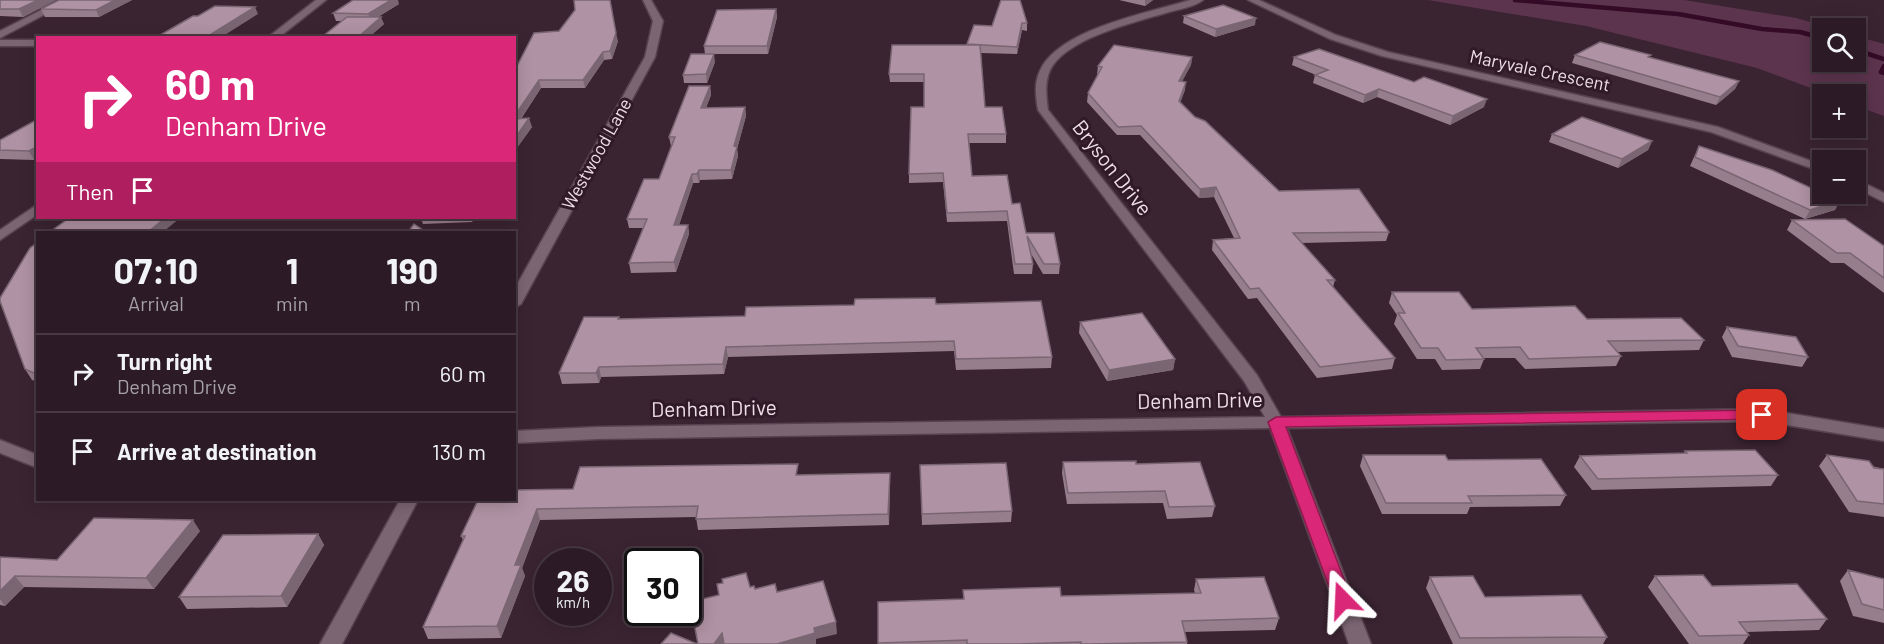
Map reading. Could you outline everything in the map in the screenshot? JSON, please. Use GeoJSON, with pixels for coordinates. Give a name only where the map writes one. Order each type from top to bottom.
{"type":"FeatureCollection","features":[{"type":"Feature","properties":{"kind":"street"},"geometry":{"type":"LineString","coordinates":[[0,35],[68,0]]}},
{"type":"Feature","properties":{"kind":"street"},"geometry":{"type":"LineString","coordinates":[[275,36],[322,0]]}},
{"type":"Feature","properties":{"kind":"street","name":"Bryson Drive"},"geometry":{"type":"LineString","coordinates":[[1200,0],[1117,25],[1060,53],[1051,62],[1043,76],[1040,91],[1043,110],[1251,379],[1276,422],[1360,644]]}},
{"type":"Feature","properties":{"kind":"street","name":"Maryvale Crescent"},"geometry":{"type":"LineString","coordinates":[[1252,0],[1333,37],[1385,54],[1714,129],[1812,165]]}},
{"type":"Feature","properties":{"kind":"street","name":"Westwood Lane"},"geometry":{"type":"LineString","coordinates":[[516,300],[650,57],[658,21],[651,1]]}},
{"type":"Feature","properties":{"kind":"street"},"geometry":{"type":"LineString","coordinates":[[0,43],[36,43]]}},
{"type":"Feature","properties":{"kind":"street"},"geometry":{"type":"LineString","coordinates":[[1866,188],[1884,198]]}},
{"type":"Feature","properties":{"kind":"street"},"geometry":{"type":"LineString","coordinates":[[0,236],[36,209]]}},
{"type":"Feature","properties":{"kind":"street","name":"Denham Drive"},"geometry":{"type":"LineString","coordinates":[[516,437],[610,433],[1762,415],[1884,435]]}},
{"type":"Feature","properties":{"kind":"street"},"geometry":{"type":"LineString","coordinates":[[0,446],[36,461]]}},
{"type":"Feature","properties":{"kind":"street"},"geometry":{"type":"LineString","coordinates":[[330,644],[408,501]]}},
{"type":"Feature","properties":{"kind":"shaded area"},"geometry":{"type":"Polygon","coordinates":[[[1428,0],[1684,0],[1796,18],[1812,23],[1812,72],[1866,72],[1866,39],[1884,44],[1884,116],[1866,110],[1866,84],[1812,84],[1812,88],[1757,68],[1586,26],[1428,0]]]}},
{"type":"Feature","properties":{"kind":"building"},"geometry":{"type":"Polygon","coordinates":[[[0,0],[38,0],[19,9],[0,9],[0,0]]]}},
{"type":"Feature","properties":{"kind":"building"},"geometry":{"type":"Polygon","coordinates":[[[59,0],[115,0],[96,10],[41,9],[59,0]]]}},
{"type":"Feature","properties":{"kind":"building"},"geometry":{"type":"Polygon","coordinates":[[[353,0],[391,0],[368,14],[333,13],[353,0]]]}},
{"type":"Feature","properties":{"kind":"building"},"geometry":{"type":"Polygon","coordinates":[[[574,0],[610,0],[616,33],[610,51],[603,52],[583,80],[539,80],[516,114],[516,68],[534,33],[559,31],[575,10],[574,0]]]}},
{"type":"Feature","properties":{"kind":"building"},"geometry":{"type":"Polygon","coordinates":[[[1001,0],[1020,0],[1027,23],[1022,23],[1017,47],[967,44],[974,25],[992,26],[1001,0]]]}},
{"type":"Feature","properties":{"kind":"building"},"geometry":{"type":"Polygon","coordinates":[[[1223,5],[1256,18],[1216,29],[1184,16],[1223,5]]]}},
{"type":"Feature","properties":{"kind":"building"},"geometry":{"type":"Polygon","coordinates":[[[215,6],[255,7],[208,36],[158,36],[193,16],[198,16],[215,6]]]}},
{"type":"Feature","properties":{"kind":"building"},"geometry":{"type":"Polygon","coordinates":[[[776,9],[767,46],[704,46],[717,10],[776,9]]]}},
{"type":"Feature","properties":{"kind":"building"},"geometry":{"type":"Polygon","coordinates":[[[347,17],[381,17],[359,36],[323,36],[347,17]]]}},
{"type":"Feature","properties":{"kind":"building"},"geometry":{"type":"Polygon","coordinates":[[[1600,42],[1739,81],[1720,97],[1575,55],[1600,42]]]}},
{"type":"Feature","properties":{"kind":"building"},"geometry":{"type":"Polygon","coordinates":[[[892,45],[980,45],[985,107],[1002,107],[1006,134],[968,134],[972,176],[1007,175],[1012,204],[1020,203],[1026,233],[1054,233],[1060,264],[1044,264],[1027,236],[1033,264],[1015,264],[1007,211],[947,213],[943,173],[909,174],[911,107],[924,107],[924,74],[889,74],[892,45]]]}},
{"type":"Feature","properties":{"kind":"building"},"geometry":{"type":"Polygon","coordinates":[[[1114,45],[1192,57],[1179,81],[1186,82],[1179,101],[1195,117],[1205,121],[1279,191],[1359,189],[1389,232],[1293,233],[1335,280],[1327,280],[1395,358],[1320,367],[1259,288],[1250,289],[1213,240],[1240,238],[1216,187],[1200,189],[1141,126],[1118,127],[1088,93],[1102,67],[1098,66],[1114,45]]]}},
{"type":"Feature","properties":{"kind":"building"},"geometry":{"type":"Polygon","coordinates":[[[1319,49],[1414,82],[1424,77],[1487,99],[1453,116],[1379,89],[1365,95],[1315,75],[1328,70],[1294,57],[1319,49]]]}},
{"type":"Feature","properties":{"kind":"building"},"geometry":{"type":"Polygon","coordinates":[[[691,54],[714,54],[706,74],[683,75],[691,54]]]}},
{"type":"Feature","properties":{"kind":"building"},"geometry":{"type":"Polygon","coordinates":[[[689,86],[710,86],[701,108],[745,107],[734,146],[737,147],[731,170],[699,170],[697,174],[692,174],[674,225],[688,225],[674,262],[629,263],[647,219],[627,219],[644,179],[659,179],[675,137],[669,137],[689,86]]]}},
{"type":"Feature","properties":{"kind":"building"},"geometry":{"type":"Polygon","coordinates":[[[1582,117],[1652,141],[1622,159],[1552,134],[1582,117]]]}},
{"type":"Feature","properties":{"kind":"building"},"geometry":{"type":"Polygon","coordinates":[[[529,118],[516,137],[516,119],[529,118]]]}},
{"type":"Feature","properties":{"kind":"building"},"geometry":{"type":"Polygon","coordinates":[[[36,120],[36,147],[29,151],[0,150],[0,140],[36,120]]]}},
{"type":"Feature","properties":{"kind":"building"},"geometry":{"type":"Polygon","coordinates":[[[1699,146],[1772,170],[1812,188],[1812,204],[1828,204],[1810,210],[1695,157],[1699,146]]]}},
{"type":"Feature","properties":{"kind":"building"},"geometry":{"type":"Polygon","coordinates":[[[68,219],[164,219],[149,231],[51,231],[68,219]]]}},
{"type":"Feature","properties":{"kind":"building"},"geometry":{"type":"Polygon","coordinates":[[[1845,219],[1884,246],[1884,278],[1850,253],[1837,253],[1792,220],[1845,219]]]}},
{"type":"Feature","properties":{"kind":"building"},"geometry":{"type":"Polygon","coordinates":[[[414,224],[424,231],[409,231],[414,224]]]}},
{"type":"Feature","properties":{"kind":"building"},"geometry":{"type":"Polygon","coordinates":[[[36,244],[36,374],[25,369],[0,301],[30,248],[36,244]]]}},
{"type":"Feature","properties":{"kind":"building"},"geometry":{"type":"Polygon","coordinates":[[[1392,292],[1459,292],[1472,309],[1575,306],[1587,319],[1681,318],[1704,340],[1608,341],[1621,356],[1529,359],[1520,347],[1476,348],[1484,359],[1446,360],[1438,348],[1421,348],[1398,313],[1405,313],[1392,292]]]}},
{"type":"Feature","properties":{"kind":"building"},"geometry":{"type":"Polygon","coordinates":[[[935,298],[936,304],[1041,301],[1052,357],[956,359],[954,341],[726,347],[723,364],[599,367],[596,373],[559,373],[584,317],[619,317],[618,319],[745,316],[746,307],[854,305],[855,299],[935,298]]]}},
{"type":"Feature","properties":{"kind":"building"},"geometry":{"type":"Polygon","coordinates":[[[1142,313],[1175,359],[1109,370],[1080,322],[1142,313]]]}},
{"type":"Feature","properties":{"kind":"building"},"geometry":{"type":"Polygon","coordinates":[[[1727,327],[1796,337],[1808,357],[1738,346],[1727,327]]]}},
{"type":"Feature","properties":{"kind":"building"},"geometry":{"type":"Polygon","coordinates":[[[1755,450],[1778,475],[1598,479],[1580,456],[1687,453],[1685,451],[1755,450]]]}},
{"type":"Feature","properties":{"kind":"building"},"geometry":{"type":"Polygon","coordinates":[[[1363,455],[1445,455],[1448,460],[1541,459],[1566,495],[1468,496],[1472,503],[1386,503],[1363,455]]]}},
{"type":"Feature","properties":{"kind":"building"},"geometry":{"type":"Polygon","coordinates":[[[1827,455],[1869,461],[1874,468],[1884,469],[1884,504],[1857,501],[1827,455]]]}},
{"type":"Feature","properties":{"kind":"building"},"geometry":{"type":"Polygon","coordinates":[[[1136,461],[1136,464],[1200,462],[1215,506],[1169,507],[1165,491],[1068,493],[1063,462],[1136,461]]]}},
{"type":"Feature","properties":{"kind":"building"},"geometry":{"type":"Polygon","coordinates":[[[1006,463],[1012,511],[922,514],[920,465],[1006,463]]]}},
{"type":"Feature","properties":{"kind":"building"},"geometry":{"type":"Polygon","coordinates":[[[798,464],[796,475],[890,473],[888,514],[696,519],[698,506],[537,509],[515,565],[521,565],[497,626],[423,627],[465,536],[461,536],[478,501],[516,501],[516,490],[573,489],[580,467],[798,464]]]}},
{"type":"Feature","properties":{"kind":"building"},"geometry":{"type":"Polygon","coordinates":[[[94,518],[193,520],[146,578],[15,576],[0,591],[0,557],[57,560],[94,518]]]}},
{"type":"Feature","properties":{"kind":"building"},"geometry":{"type":"Polygon","coordinates":[[[318,534],[281,596],[179,597],[223,535],[318,534]]]}},
{"type":"Feature","properties":{"kind":"building"},"geometry":{"type":"Polygon","coordinates":[[[1848,570],[1884,579],[1884,610],[1862,604],[1848,570]]]}},
{"type":"Feature","properties":{"kind":"building"},"geometry":{"type":"Polygon","coordinates":[[[746,573],[750,587],[754,586],[755,589],[775,584],[777,592],[823,581],[836,622],[814,628],[815,633],[777,644],[724,644],[722,633],[714,644],[698,644],[695,626],[702,626],[702,599],[719,595],[717,584],[723,583],[722,579],[746,573]]]}},
{"type":"Feature","properties":{"kind":"building"},"geometry":{"type":"Polygon","coordinates":[[[1703,575],[1712,586],[1797,584],[1827,619],[1739,622],[1749,635],[1699,636],[1655,576],[1703,575]]]}},
{"type":"Feature","properties":{"kind":"building"},"geometry":{"type":"Polygon","coordinates":[[[1473,576],[1485,597],[1581,595],[1607,637],[1460,638],[1430,577],[1473,576]]]}},
{"type":"Feature","properties":{"kind":"building"},"geometry":{"type":"Polygon","coordinates":[[[1264,577],[1279,618],[1182,621],[1187,642],[967,644],[967,640],[878,643],[878,602],[964,599],[963,590],[1060,587],[1061,596],[1201,593],[1196,579],[1264,577]]]}},
{"type":"Feature","properties":{"kind":"building"},"geometry":{"type":"Polygon","coordinates":[[[671,633],[697,644],[661,644],[671,633]]]}},
{"type":"Feature","properties":{"kind":"waterway"},"geometry":{"type":"LineString","coordinates":[[1515,0],[1678,14],[1812,35]]}},
{"type":"Feature","properties":{"kind":"waterway"},"geometry":{"type":"LineString","coordinates":[[1866,53],[1884,59]]}},
{"type":"Feature","properties":{"kind":"waterway"},"geometry":{"type":"LineString","coordinates":[[1884,66],[1881,72],[1884,73]]}},
{"type":"Feature","properties":{"kind":"route"},"geometry":{"type":"LineString","coordinates":[[1343,600],[1276,422],[1762,415]]}}]}
